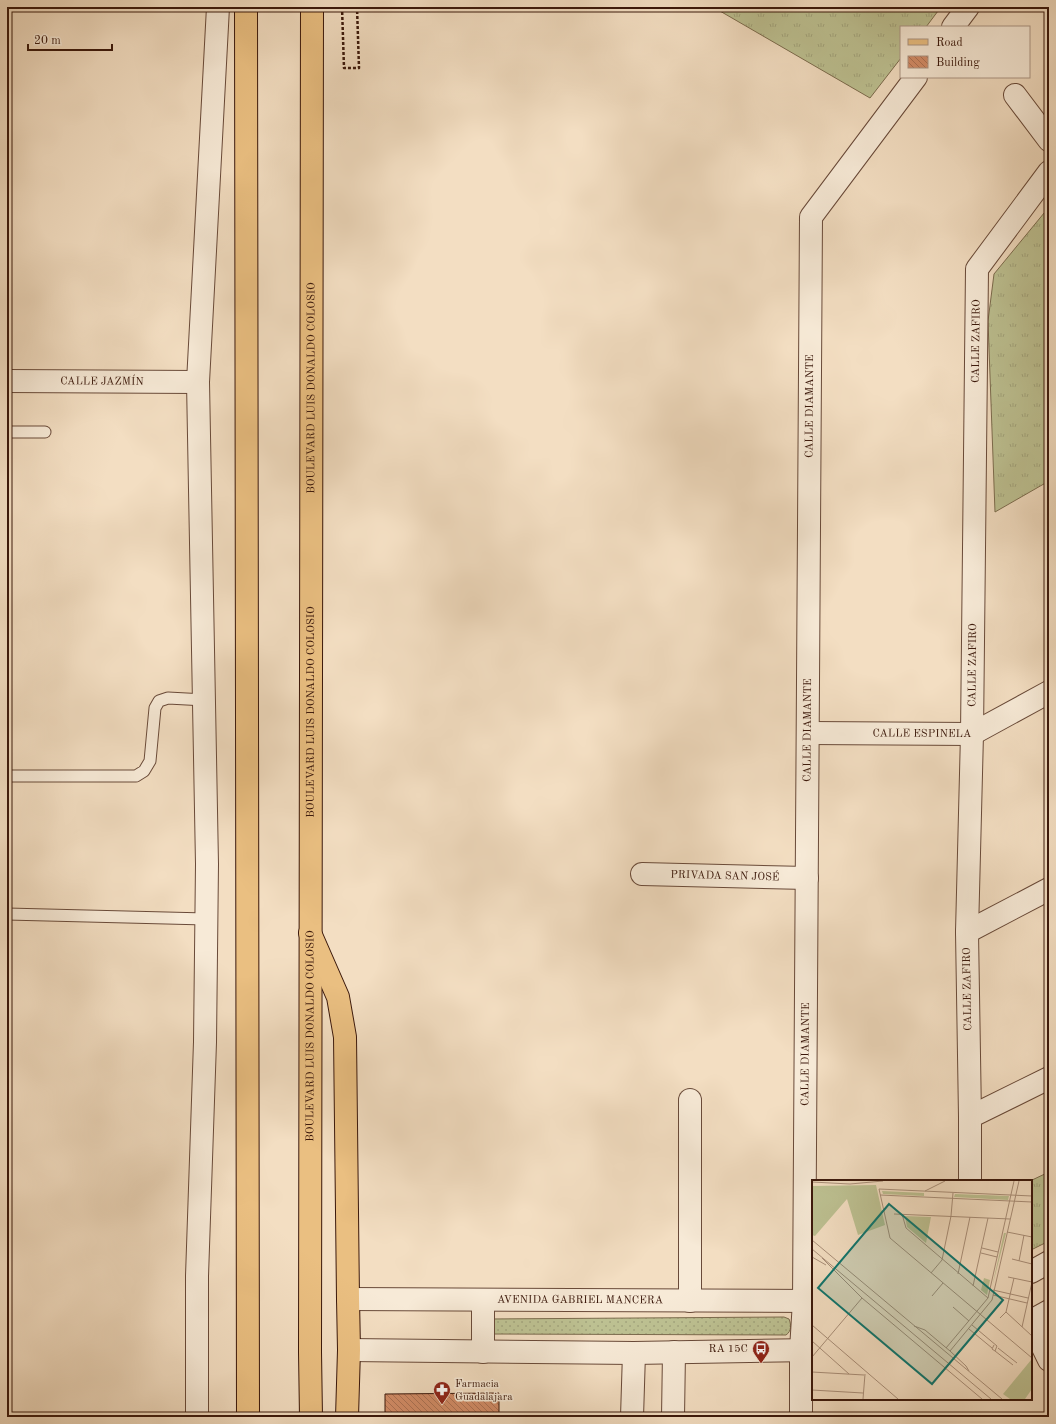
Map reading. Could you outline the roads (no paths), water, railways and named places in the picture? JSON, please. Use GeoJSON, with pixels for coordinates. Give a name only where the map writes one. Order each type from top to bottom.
{"type":"FeatureCollection","features":[{"type":"Feature","properties":{"kind":"main road"},"geometry":{"type":"LineString","coordinates":[[246,7],[248,1417]]}},
{"type":"Feature","properties":{"kind":"main road","name":"BOULEVARD LUIS DONALDO COLOSIO"},"geometry":{"type":"LineString","coordinates":[[312,7],[310,933],[310,1352],[312,1417]]}},
{"type":"Feature","properties":{"kind":"main road"},"geometry":{"type":"LineString","coordinates":[[310,933],[338,997],[345,1037],[349,1350],[348,1417]]}},
{"type":"Feature","properties":{"kind":"street"},"geometry":{"type":"LineString","coordinates":[[197,1417],[197,1276],[205,1050],[207,864],[198,382],[218,7]]}},
{"type":"Feature","properties":{"kind":"street"},"geometry":{"type":"LineString","coordinates":[[954,26],[968,7]]}},
{"type":"Feature","properties":{"kind":"street","name":"CALLE DIAMANTE"},"geometry":{"type":"LineString","coordinates":[[801,1417],[807,1350],[809,1301],[807,878],[811,217],[915,78]]}},
{"type":"Feature","properties":{"kind":"street"},"geometry":{"type":"LineString","coordinates":[[1015,95],[1049,140]]}},
{"type":"Feature","properties":{"kind":"street","name":"CALLE ZAFIRO"},"geometry":{"type":"LineString","coordinates":[[970,1180],[967,932],[972,734],[977,269],[1049,172]]}},
{"type":"Feature","properties":{"kind":"street","name":"CALLE JAZMÍN"},"geometry":{"type":"LineString","coordinates":[[7,381],[198,382]]}},
{"type":"Feature","properties":{"kind":"street","name":"CALLE ESPINELA"},"geometry":{"type":"LineString","coordinates":[[809,733],[972,734],[1049,692]]}},
{"type":"Feature","properties":{"kind":"street","name":"PRIVADA SAN JOSÉ"},"geometry":{"type":"LineString","coordinates":[[642,874],[807,878]]}},
{"type":"Feature","properties":{"kind":"street"},"geometry":{"type":"LineString","coordinates":[[967,932],[1049,889]]}},
{"type":"Feature","properties":{"kind":"street"},"geometry":{"type":"LineString","coordinates":[[970,1116],[1049,1078]]}},
{"type":"Feature","properties":{"kind":"street"},"geometry":{"type":"LineString","coordinates":[[690,1100],[690,1301]]}},
{"type":"Feature","properties":{"kind":"street"},"geometry":{"type":"LineString","coordinates":[[1032,1271],[1049,1262]]}},
{"type":"Feature","properties":{"kind":"street","name":"AVENIDA GABRIEL MANCERA"},"geometry":{"type":"LineString","coordinates":[[348,1300],[809,1301]]}},
{"type":"Feature","properties":{"kind":"street"},"geometry":{"type":"LineString","coordinates":[[483,1301],[483,1352]]}},
{"type":"Feature","properties":{"kind":"street"},"geometry":{"type":"LineString","coordinates":[[1032,1321],[1049,1311]]}},
{"type":"Feature","properties":{"kind":"street"},"geometry":{"type":"LineString","coordinates":[[1032,1324],[1049,1360]]}},
{"type":"Feature","properties":{"kind":"street"},"geometry":{"type":"LineString","coordinates":[[349,1350],[483,1352],[807,1350]]}},
{"type":"Feature","properties":{"kind":"street"},"geometry":{"type":"LineString","coordinates":[[632,1417],[634,1352]]}},
{"type":"Feature","properties":{"kind":"street"},"geometry":{"type":"LineString","coordinates":[[672,1417],[674,1352]]}},
{"type":"Feature","properties":{"kind":"lane"},"geometry":{"type":"LineString","coordinates":[[7,432],[45,432]]}},
{"type":"Feature","properties":{"kind":"lane"},"geometry":{"type":"LineString","coordinates":[[7,776],[136,776],[144,771],[150,762],[155,708],[159,701],[168,698],[205,700]]}},
{"type":"Feature","properties":{"kind":"lane"},"geometry":{"type":"LineString","coordinates":[[7,914],[206,919]]}},
{"type":"Feature","properties":{"kind":"place","name":"RA 15C"},"geometry":{"type":"Point","coordinates":[761,1364]}},
{"type":"Feature","properties":{"kind":"place","name":"Farmacia Guadalajara"},"geometry":{"type":"Point","coordinates":[442,1405]}}]}
